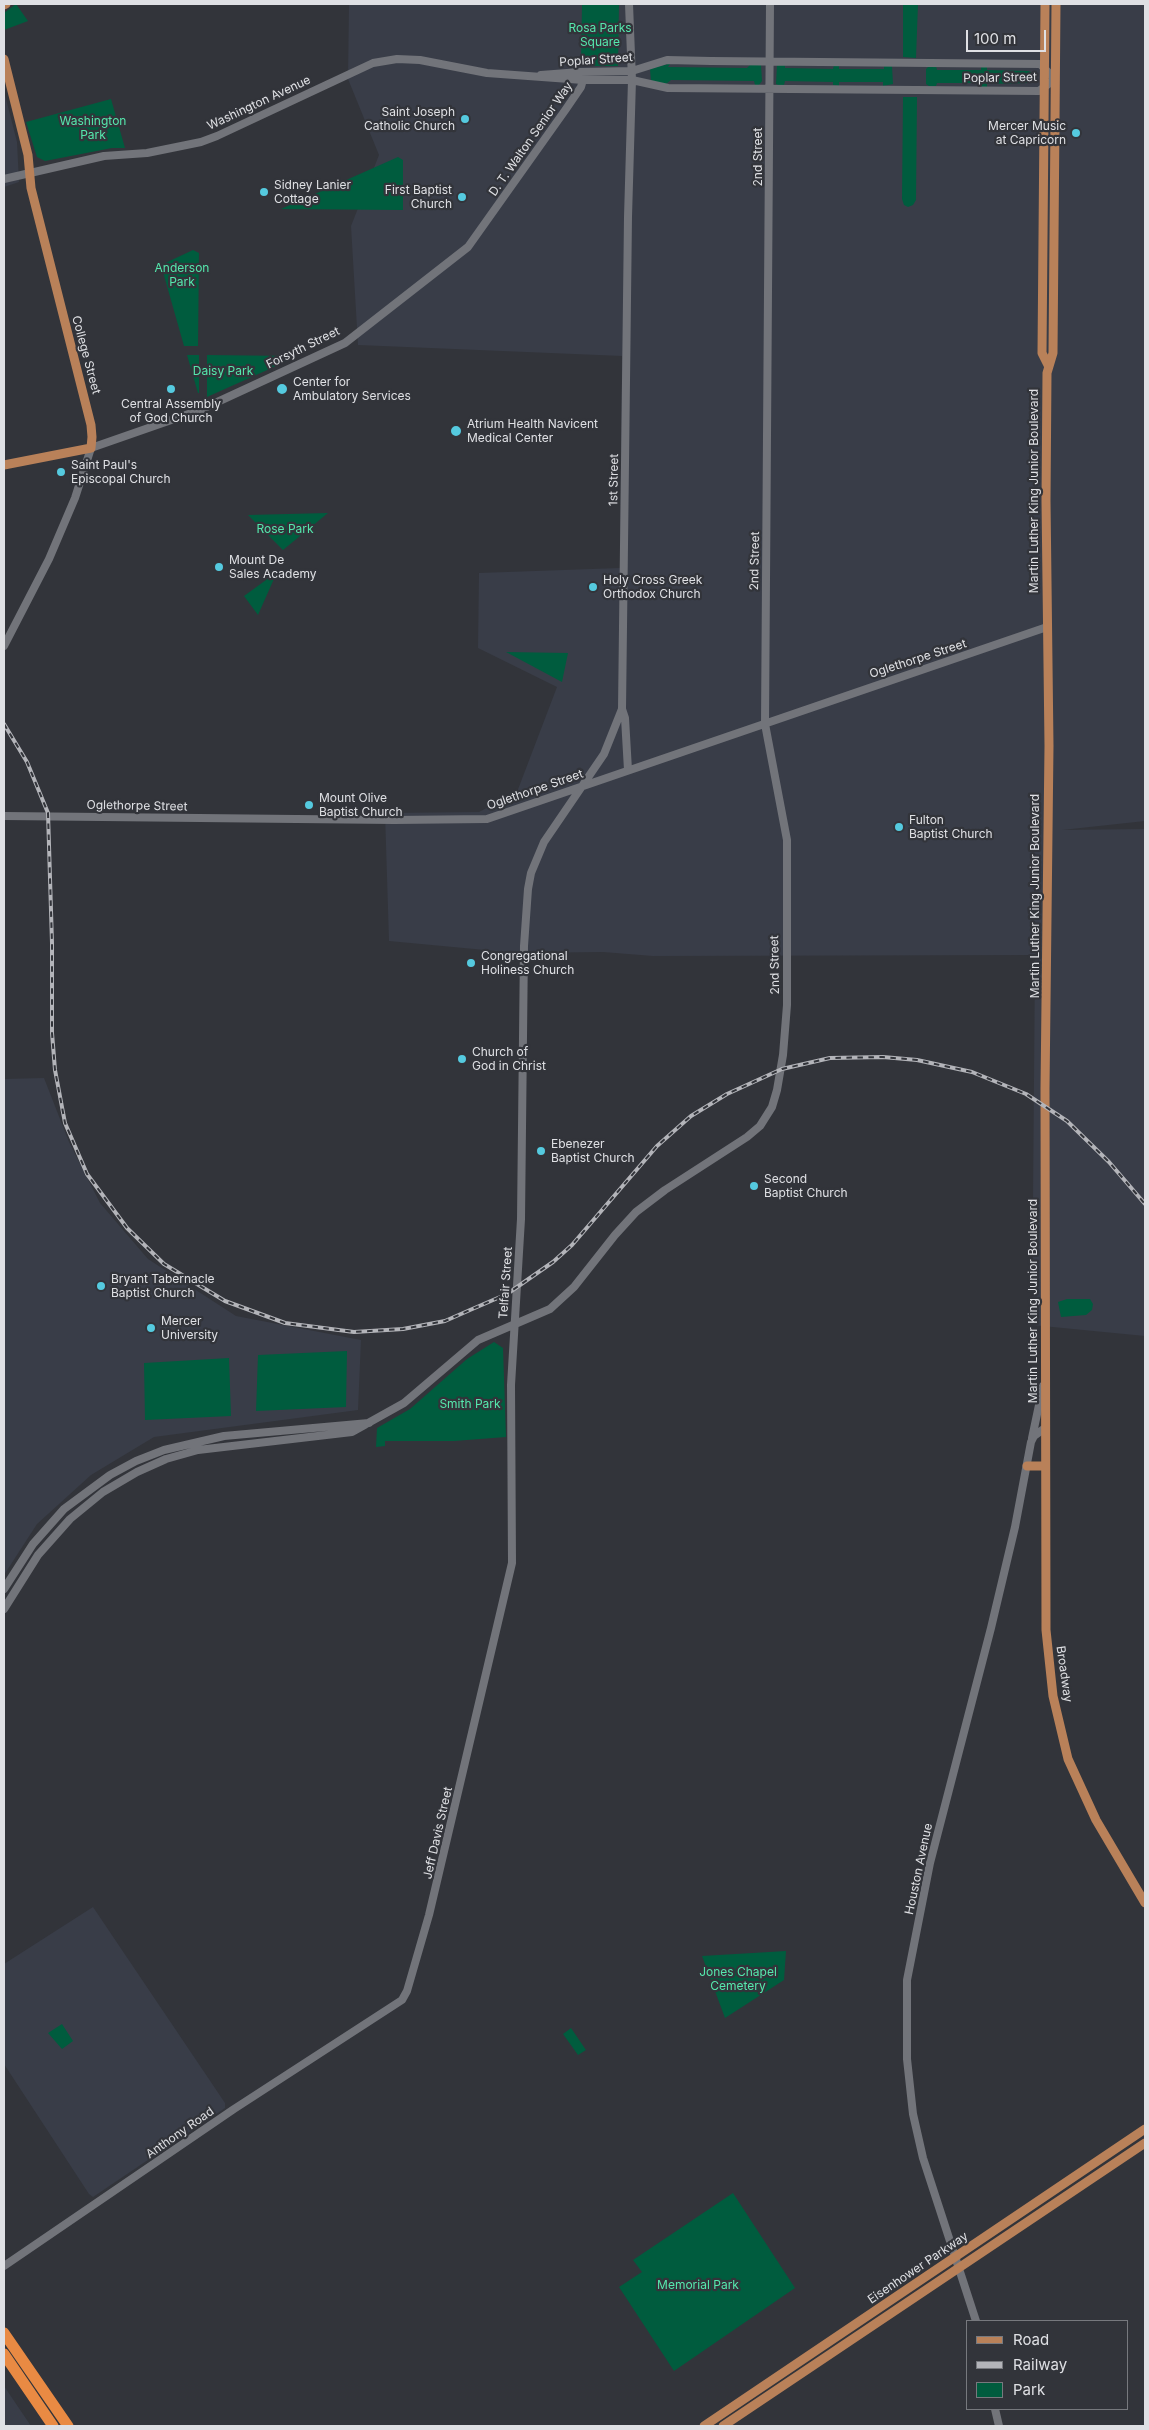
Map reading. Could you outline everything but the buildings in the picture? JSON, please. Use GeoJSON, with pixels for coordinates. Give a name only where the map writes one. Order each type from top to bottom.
{"type":"FeatureCollection","features":[{"type":"Feature","properties":{"kind":"highway"},"geometry":{"type":"LineString","coordinates":[[4,2333],[68,2426]]}},
{"type":"Feature","properties":{"kind":"highway"},"geometry":{"type":"LineString","coordinates":[[4,2354],[53,2426]]}},
{"type":"Feature","properties":{"kind":"main road","name":"Martin Luther King Junior Boulevard"},"geometry":{"type":"LineString","coordinates":[[1045,4],[1042,353],[1048,365]]}},
{"type":"Feature","properties":{"kind":"main road","name":"Martin Luther King Junior Boulevard"},"geometry":{"type":"LineString","coordinates":[[1045,1428],[1050,746],[1047,627],[1048,365],[1053,353],[1056,4]]}},
{"type":"Feature","properties":{"kind":"main road","name":"College Street"},"geometry":{"type":"LineString","coordinates":[[4,59],[28,155],[28,172],[56,293],[91,425],[90,448]]}},
{"type":"Feature","properties":{"kind":"main road","name":"Forsyth Street"},"geometry":{"type":"LineString","coordinates":[[4,465],[90,448]]}},
{"type":"Feature","properties":{"kind":"main road","name":"Broadway"},"geometry":{"type":"LineString","coordinates":[[1045,1428],[1046,1630],[1050,1676],[1058,1720],[1068,1759],[1096,1820],[1145,1903]]}},
{"type":"Feature","properties":{"kind":"main road"},"geometry":{"type":"LineString","coordinates":[[1027,1466],[1045,1466]]}},
{"type":"Feature","properties":{"kind":"main road","name":"Eisenhower Parkway"},"geometry":{"type":"LineString","coordinates":[[704,2426],[1145,2129]]}},
{"type":"Feature","properties":{"kind":"main road","name":"Eisenhower Parkway"},"geometry":{"type":"LineString","coordinates":[[723,2426],[1145,2143]]}},
{"type":"Feature","properties":{"kind":"street","name":"1st Street"},"geometry":{"type":"LineString","coordinates":[[524,932],[531,873],[544,842],[604,754],[622,709],[628,217],[632,76],[629,4]]}},
{"type":"Feature","properties":{"kind":"street","name":"2nd Street"},"geometry":{"type":"LineString","coordinates":[[515,1325],[538,1316],[555,1306],[574,1287],[615,1235],[636,1212],[665,1190],[747,1137],[760,1126],[768,1115],[778,1085],[783,1055],[787,1005],[787,840],[765,724],[770,4]]}},
{"type":"Feature","properties":{"kind":"street","name":"Poplar Street"},"geometry":{"type":"LineString","coordinates":[[407,60],[420,60],[487,73],[632,76],[668,88],[1037,91],[1055,79],[1040,64],[667,60],[632,76]]}},
{"type":"Feature","properties":{"kind":"street","name":"Washington Avenue"},"geometry":{"type":"LineString","coordinates":[[4,179],[104,156],[147,153],[200,142],[217,136],[373,63],[407,60]]}},
{"type":"Feature","properties":{"kind":"street","name":"D. T. Walton Senior Way"},"geometry":{"type":"LineString","coordinates":[[490,216],[566,110],[584,76]]}},
{"type":"Feature","properties":{"kind":"street","name":"Forsyth Street"},"geometry":{"type":"LineString","coordinates":[[90,448],[200,410],[345,343],[463,252],[490,216]]}},
{"type":"Feature","properties":{"kind":"street","name":"College Street"},"geometry":{"type":"LineString","coordinates":[[4,646],[53,550],[75,498],[90,448]]}},
{"type":"Feature","properties":{"kind":"street","name":"Oglethorpe Street"},"geometry":{"type":"LineString","coordinates":[[4,816],[472,820],[487,818],[1047,627]]}},
{"type":"Feature","properties":{"kind":"street"},"geometry":{"type":"LineString","coordinates":[[622,709],[626,718],[628,770]]}},
{"type":"Feature","properties":{"kind":"street"},"geometry":{"type":"LineString","coordinates":[[554,795],[562,800],[565,810]]}},
{"type":"Feature","properties":{"kind":"street","name":"Telfair Street"},"geometry":{"type":"LineString","coordinates":[[496,1634],[512,1563],[511,1385],[521,1219],[524,932]]}},
{"type":"Feature","properties":{"kind":"street"},"geometry":{"type":"LineString","coordinates":[[4,1610],[38,1555],[70,1519],[103,1492],[137,1472],[166,1459],[198,1450],[352,1432],[404,1404],[478,1340],[515,1325]]}},
{"type":"Feature","properties":{"kind":"street","name":"Houston Avenue"},"geometry":{"type":"LineString","coordinates":[[976,2320],[923,2158],[913,2114],[907,2059],[907,1980],[930,1863],[991,1628],[1044,1380]]}},
{"type":"Feature","properties":{"kind":"street"},"geometry":{"type":"LineString","coordinates":[[4,1589],[33,1544],[69,1505],[110,1475],[136,1461],[169,1448],[224,1436],[371,1423]]}},
{"type":"Feature","properties":{"kind":"street"},"geometry":{"type":"LineString","coordinates":[[1031,1442],[1034,1436],[1045,1428]]}},
{"type":"Feature","properties":{"kind":"street","name":"Jeff Davis Street"},"geometry":{"type":"LineString","coordinates":[[371,2019],[397,2004],[407,1992],[439,1879],[496,1634]]}},
{"type":"Feature","properties":{"kind":"street","name":"Anthony Road"},"geometry":{"type":"LineString","coordinates":[[4,2266],[371,2019]]}},
{"type":"Feature","properties":{"kind":"street"},"geometry":{"type":"LineString","coordinates":[[995,2410],[999,2426]]}},
{"type":"Feature","properties":{"kind":"shaded area"},"geometry":{"type":"Polygon","coordinates":[[[349,4],[1145,4],[1145,821],[1062,830],[1145,829],[1145,1336],[1032,1325],[1035,955],[653,956],[603,952],[517,953],[389,941],[385,813],[479,812],[517,792],[557,687],[478,648],[479,573],[620,568],[622,356],[358,345],[351,226],[379,155],[348,79],[349,4]]]}},
{"type":"Feature","properties":{"kind":"shaded area"},"geometry":{"type":"Polygon","coordinates":[[[4,91],[17,142],[19,182],[4,187],[4,91]]]}},
{"type":"Feature","properties":{"kind":"shaded area","name":"Mercer University"},"geometry":{"type":"Polygon","coordinates":[[[44,1078],[69,1142],[100,1203],[148,1259],[236,1316],[361,1340],[358,1410],[154,1437],[91,1475],[37,1524],[4,1575],[4,1079],[44,1078]]]}},
{"type":"Feature","properties":{"kind":"shaded area"},"geometry":{"type":"Polygon","coordinates":[[[93,1907],[225,2103],[225,2108],[93,2197],[89,2194],[4,2064],[4,1964],[93,1907]]]}},
{"type":"Feature","properties":{"kind":"shaded area"},"geometry":{"type":"Polygon","coordinates":[[[4,2386],[31,2426],[4,2426],[4,2386]]]}},
{"type":"Feature","properties":{"kind":"green space"},"geometry":{"type":"Polygon","coordinates":[[[16,4],[28,21],[4,30],[4,13],[16,4]]]}},
{"type":"Feature","properties":{"kind":"green space","name":"Rosa Parks Square"},"geometry":{"type":"Polygon","coordinates":[[[582,4],[619,4],[618,66],[581,66],[582,4]]]}},
{"type":"Feature","properties":{"kind":"green space"},"geometry":{"type":"Polygon","coordinates":[[[903,4],[918,4],[916,58],[903,57],[903,4]]]}},
{"type":"Feature","properties":{"kind":"green space"},"geometry":{"type":"Polygon","coordinates":[[[670,64],[668,67],[747,68],[751,64],[761,65],[762,81],[759,85],[755,85],[754,81],[671,80],[666,84],[651,81],[650,69],[670,64]]]}},
{"type":"Feature","properties":{"kind":"green space"},"geometry":{"type":"Polygon","coordinates":[[[777,65],[785,65],[785,68],[833,69],[834,65],[839,65],[839,69],[884,69],[884,66],[892,66],[893,84],[883,86],[883,82],[839,82],[839,86],[833,85],[833,82],[785,81],[784,85],[778,85],[776,84],[777,65]]]}},
{"type":"Feature","properties":{"kind":"green space"},"geometry":{"type":"Polygon","coordinates":[[[929,66],[936,66],[937,70],[981,70],[981,66],[987,66],[987,70],[1028,71],[1031,72],[1031,82],[987,84],[987,87],[981,87],[981,83],[937,83],[936,86],[929,86],[926,84],[926,69],[929,66]]]}},
{"type":"Feature","properties":{"kind":"green space"},"geometry":{"type":"Polygon","coordinates":[[[903,97],[917,97],[916,200],[913,205],[908,207],[904,205],[902,199],[903,97]]]}},
{"type":"Feature","properties":{"kind":"green space","name":"Washington Park"},"geometry":{"type":"Polygon","coordinates":[[[111,99],[125,148],[112,148],[45,161],[37,157],[26,122],[111,99]]]}},
{"type":"Feature","properties":{"kind":"green space"},"geometry":{"type":"Polygon","coordinates":[[[398,157],[403,160],[403,210],[281,209],[398,157]]]}},
{"type":"Feature","properties":{"kind":"green space","name":"Anderson Park"},"geometry":{"type":"Polygon","coordinates":[[[193,250],[199,253],[198,346],[184,346],[161,265],[193,250]]]}},
{"type":"Feature","properties":{"kind":"green space"},"geometry":{"type":"Polygon","coordinates":[[[187,355],[199,355],[199,393],[198,393],[187,355]]]}},
{"type":"Feature","properties":{"kind":"green space","name":"Daisy Park"},"geometry":{"type":"Polygon","coordinates":[[[207,355],[293,356],[294,358],[207,397],[207,355]]]}},
{"type":"Feature","properties":{"kind":"green space","name":"Rose Park"},"geometry":{"type":"Polygon","coordinates":[[[328,513],[283,550],[248,515],[328,513]]]}},
{"type":"Feature","properties":{"kind":"green space"},"geometry":{"type":"Polygon","coordinates":[[[277,572],[258,615],[244,596],[277,572]]]}},
{"type":"Feature","properties":{"kind":"green space"},"geometry":{"type":"Polygon","coordinates":[[[506,652],[568,653],[562,682],[506,652]]]}},
{"type":"Feature","properties":{"kind":"green space"},"geometry":{"type":"Polygon","coordinates":[[[1067,1299],[1090,1299],[1093,1304],[1092,1310],[1086,1315],[1061,1317],[1058,1302],[1067,1299]]]}},
{"type":"Feature","properties":{"kind":"green space","name":"Smith Park"},"geometry":{"type":"Polygon","coordinates":[[[494,1342],[503,1348],[506,1437],[454,1441],[385,1441],[385,1446],[376,1447],[377,1428],[410,1409],[467,1359],[494,1342]]]}},
{"type":"Feature","properties":{"kind":"green space"},"geometry":{"type":"Polygon","coordinates":[[[347,1351],[346,1407],[256,1411],[258,1355],[347,1351]]]}},
{"type":"Feature","properties":{"kind":"green space"},"geometry":{"type":"Polygon","coordinates":[[[229,1358],[231,1416],[145,1420],[144,1363],[229,1358]]]}},
{"type":"Feature","properties":{"kind":"green space","name":"Jones Chapel Cemetery"},"geometry":{"type":"Polygon","coordinates":[[[786,1951],[784,1980],[725,2018],[702,1956],[786,1951]]]}},
{"type":"Feature","properties":{"kind":"green space"},"geometry":{"type":"Polygon","coordinates":[[[62,2024],[73,2041],[62,2049],[48,2033],[62,2024]]]}},
{"type":"Feature","properties":{"kind":"green space"},"geometry":{"type":"Polygon","coordinates":[[[571,2028],[586,2050],[578,2055],[563,2034],[571,2028]]]}},
{"type":"Feature","properties":{"kind":"green space","name":"Memorial Park"},"geometry":{"type":"Polygon","coordinates":[[[733,2193],[795,2288],[674,2371],[619,2287],[642,2272],[633,2260],[733,2193]]]}},
{"type":"Feature","properties":{"kind":"railway"},"geometry":{"type":"LineString","coordinates":[[4,724],[27,762],[48,813],[52,943],[52,1033],[55,1070],[65,1123],[87,1174],[127,1228],[164,1264],[225,1301],[285,1323],[354,1332],[403,1329],[445,1321],[507,1294],[553,1262],[572,1245],[657,1146],[691,1116],[727,1094],[782,1069],[830,1058],[883,1057],[917,1060],[972,1072],[1026,1094],[1067,1121],[1109,1162],[1145,1204]]}},
{"type":"Feature","properties":{"kind":"place","name":"Saint Joseph Catholic Church"},"geometry":{"type":"Point","coordinates":[465,119]}},
{"type":"Feature","properties":{"kind":"place","name":"Mercer Music at Capricorn"},"geometry":{"type":"Point","coordinates":[1076,133]}},
{"type":"Feature","properties":{"kind":"place","name":"Sidney Lanier Cottage"},"geometry":{"type":"Point","coordinates":[264,192]}},
{"type":"Feature","properties":{"kind":"place","name":"First Baptist Church"},"geometry":{"type":"Point","coordinates":[462,197]}},
{"type":"Feature","properties":{"kind":"place","name":"Central Assembly of God Church"},"geometry":{"type":"Point","coordinates":[171,389]}},
{"type":"Feature","properties":{"kind":"place","name":"Center for Ambulatory Services"},"geometry":{"type":"Point","coordinates":[282,389]}},
{"type":"Feature","properties":{"kind":"place","name":"Atrium Health Navicent Medical Center"},"geometry":{"type":"Point","coordinates":[456,431]}},
{"type":"Feature","properties":{"kind":"place","name":"Saint Paul's Episcopal Church"},"geometry":{"type":"Point","coordinates":[61,472]}},
{"type":"Feature","properties":{"kind":"place","name":"Mount De Sales Academy"},"geometry":{"type":"Point","coordinates":[219,567]}},
{"type":"Feature","properties":{"kind":"place","name":"Holy Cross Greek Orthodox Church"},"geometry":{"type":"Point","coordinates":[593,587]}},
{"type":"Feature","properties":{"kind":"place","name":"Mount Olive Baptist Church"},"geometry":{"type":"Point","coordinates":[309,805]}},
{"type":"Feature","properties":{"kind":"place","name":"Fulton Baptist Church"},"geometry":{"type":"Point","coordinates":[899,827]}},
{"type":"Feature","properties":{"kind":"place","name":"Congregational Holiness Church"},"geometry":{"type":"Point","coordinates":[471,963]}},
{"type":"Feature","properties":{"kind":"place","name":"Church of God in Christ"},"geometry":{"type":"Point","coordinates":[462,1059]}},
{"type":"Feature","properties":{"kind":"place","name":"Ebenezer Baptist Church"},"geometry":{"type":"Point","coordinates":[541,1151]}},
{"type":"Feature","properties":{"kind":"place","name":"Second Baptist Church"},"geometry":{"type":"Point","coordinates":[754,1186]}},
{"type":"Feature","properties":{"kind":"place","name":"Bryant Tabernacle Baptist Church"},"geometry":{"type":"Point","coordinates":[101,1286]}},
{"type":"Feature","properties":{"kind":"place","name":"Mercer University"},"geometry":{"type":"Point","coordinates":[151,1328]}}]}
